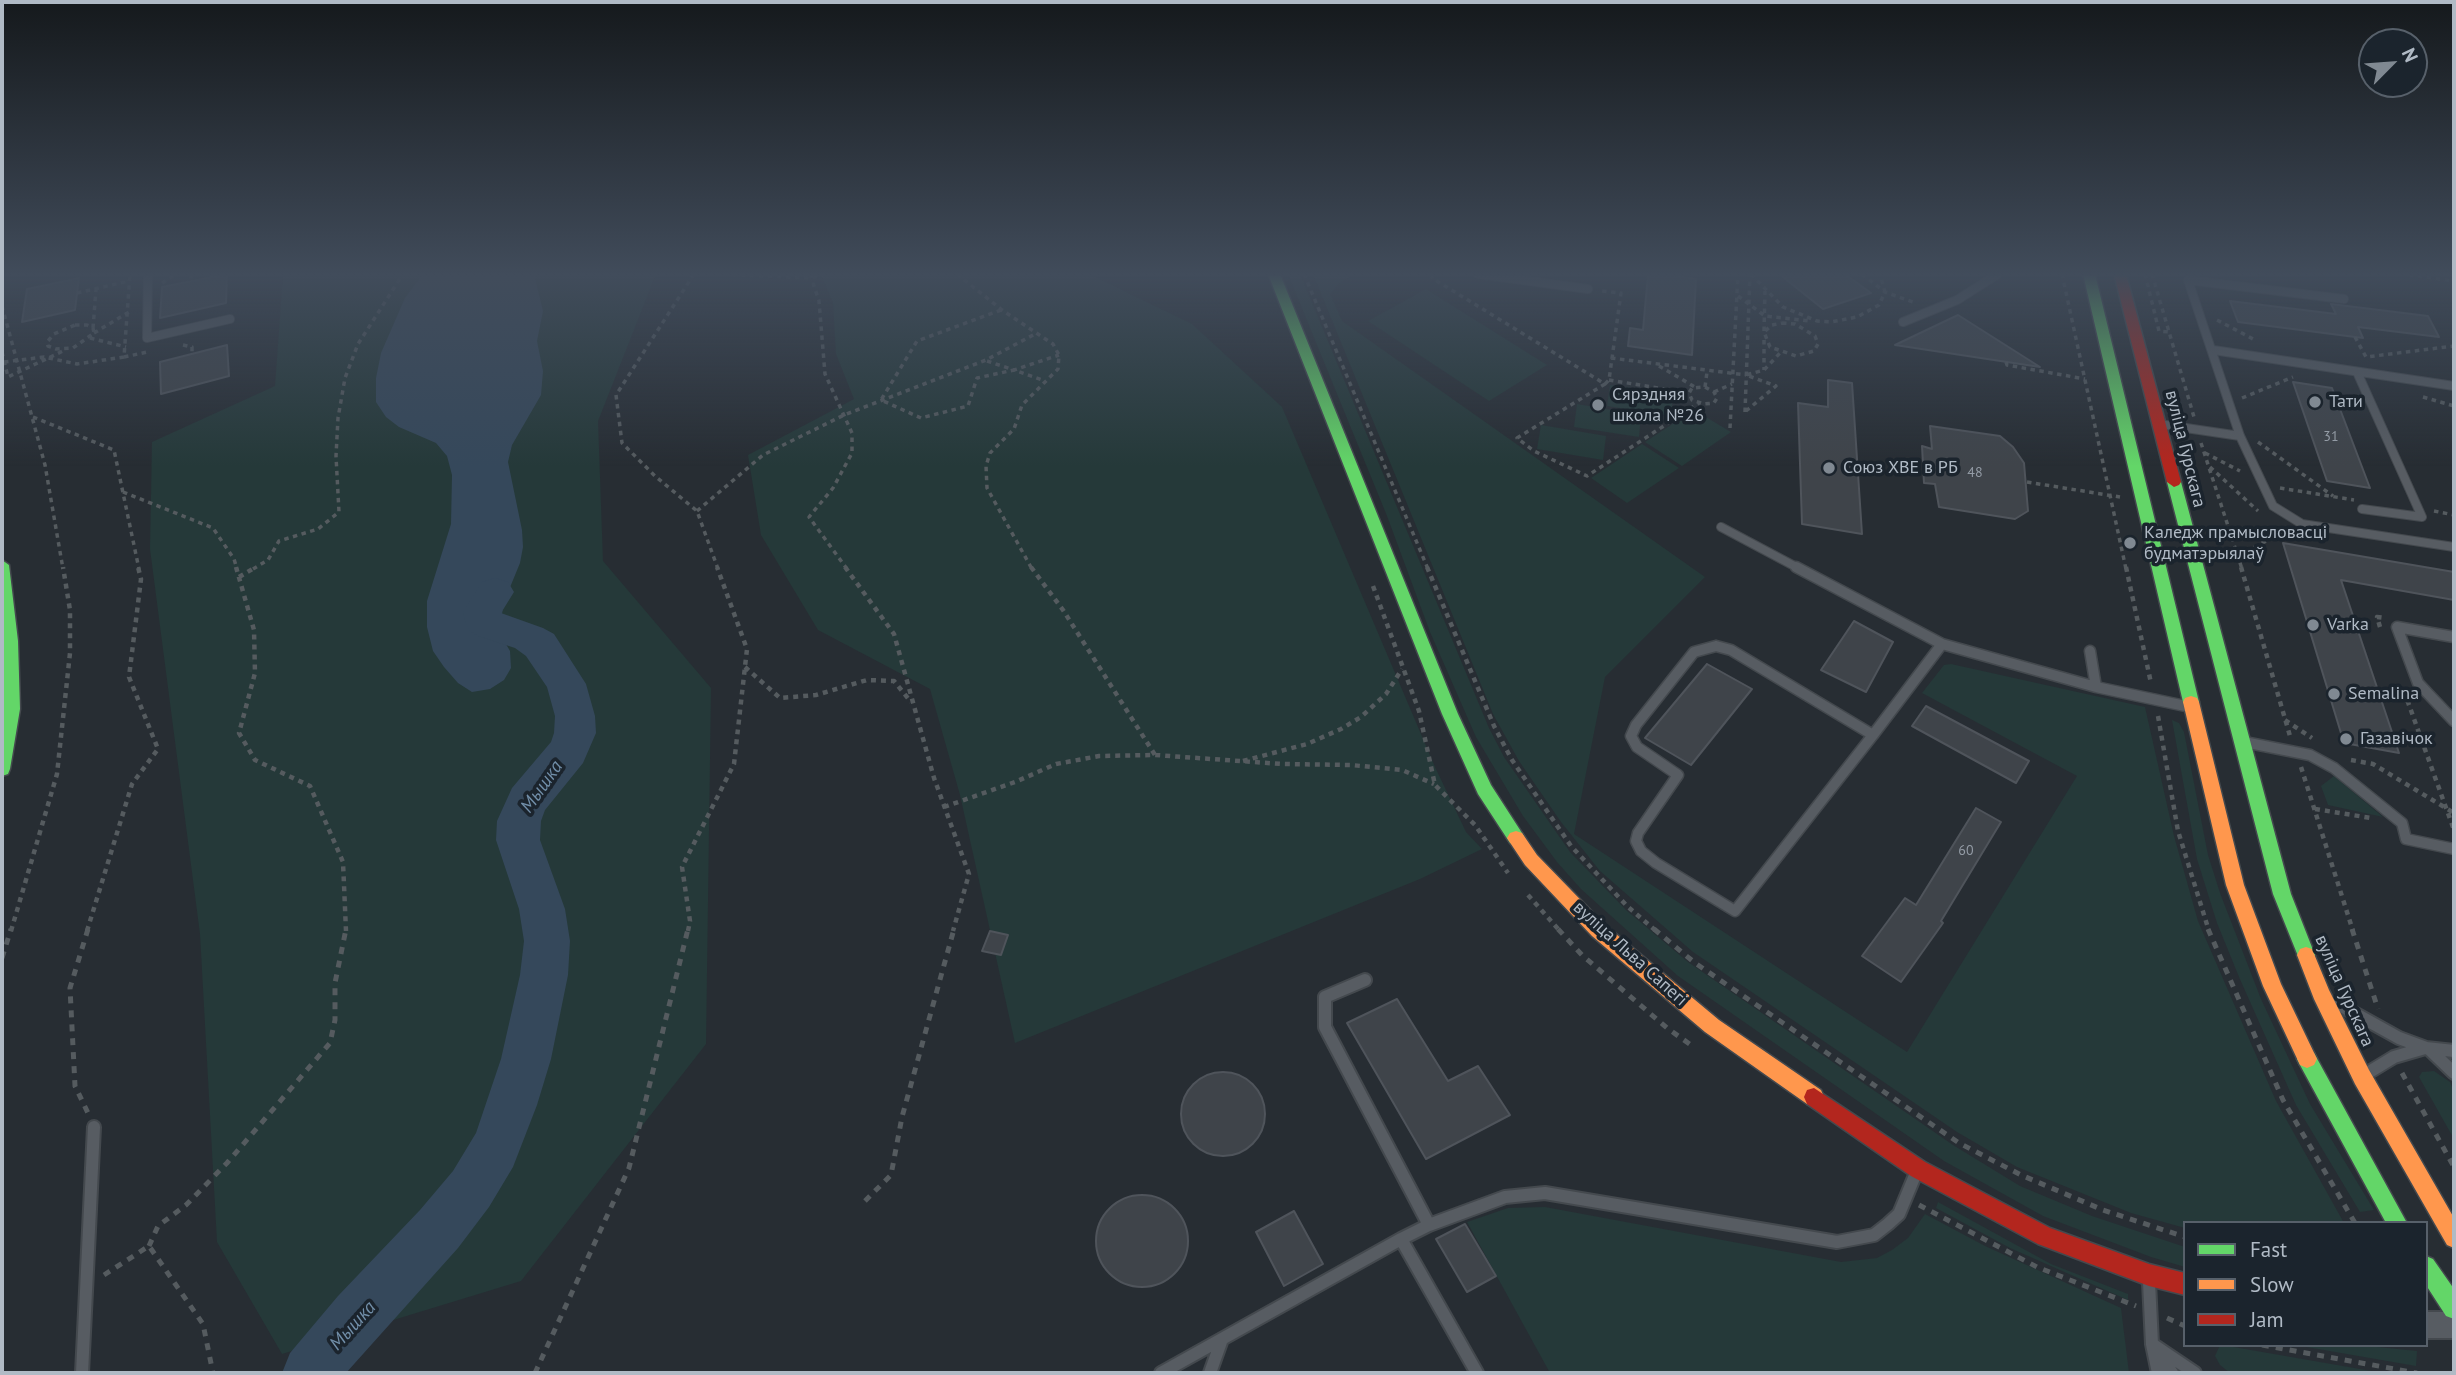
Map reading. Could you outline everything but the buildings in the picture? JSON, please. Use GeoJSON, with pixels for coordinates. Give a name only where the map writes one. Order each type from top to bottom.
{"type":"FeatureCollection","features":[{"type":"Feature","properties":{"kind":"main road","name":"вуліца Льва Сапегі"},"geometry":{"type":"LineString","coordinates":[[1300,338],[1450,714],[1484,789],[1531,860],[1598,930],[1712,1026],[1918,1169],[2045,1237],[2148,1275],[2183,1284]]}},
{"type":"Feature","properties":{"kind":"main road"},"geometry":{"type":"LineString","coordinates":[[2105,338],[2235,885],[2272,986],[2316,1078],[2396,1221]]}},
{"type":"Feature","properties":{"kind":"main road","name":"вуліца Гурскага"},"geometry":{"type":"LineString","coordinates":[[2136,338],[2233,714],[2230,739],[2282,894],[2321,993],[2362,1077],[2454,1238]]}},
{"type":"Feature","properties":{"kind":"main road"},"geometry":{"type":"LineString","coordinates":[[2120,401],[2131,411],[2158,424]]}},
{"type":"Feature","properties":{"kind":"main road"},"geometry":{"type":"LineString","coordinates":[[2,565],[10,641],[12,709],[2,769]]}},
{"type":"Feature","properties":{"kind":"main road"},"geometry":{"type":"LineString","coordinates":[[2191,707],[2233,714]]}},
{"type":"Feature","properties":{"kind":"main road"},"geometry":{"type":"LineString","coordinates":[[2197,733],[2230,739]]}},
{"type":"Feature","properties":{"kind":"main road"},"geometry":{"type":"LineString","coordinates":[[2316,1078],[2362,1077]]}},
{"type":"Feature","properties":{"kind":"main road"},"geometry":{"type":"LineString","coordinates":[[2428,1269],[2454,1308]]}},
{"type":"Feature","properties":{"kind":"street"},"geometry":{"type":"LineString","coordinates":[[2428,1325],[2454,1325]]}},
{"type":"Feature","properties":{"kind":"lane"},"geometry":{"type":"LineString","coordinates":[[2208,338],[2240,436],[2273,506],[2292,520],[2454,547]]}},
{"type":"Feature","properties":{"kind":"lane"},"geometry":{"type":"LineString","coordinates":[[2213,350],[2454,386]]}},
{"type":"Feature","properties":{"kind":"lane"},"geometry":{"type":"LineString","coordinates":[[2357,372],[2422,517],[2363,505]]}},
{"type":"Feature","properties":{"kind":"lane"},"geometry":{"type":"LineString","coordinates":[[2158,424],[2240,436]]}},
{"type":"Feature","properties":{"kind":"lane"},"geometry":{"type":"LineString","coordinates":[[1721,527],[1942,644],[2096,687],[2191,707]]}},
{"type":"Feature","properties":{"kind":"lane"},"geometry":{"type":"LineString","coordinates":[[2454,637],[2397,627],[2418,683],[2454,720]]}},
{"type":"Feature","properties":{"kind":"lane"},"geometry":{"type":"LineString","coordinates":[[1873,735],[1731,650],[1716,646],[1694,652],[1636,725],[1631,736],[1637,747],[1678,775],[1638,833],[1636,841],[1641,851],[1656,863],[1735,911],[1873,735],[1942,644]]}},
{"type":"Feature","properties":{"kind":"lane"},"geometry":{"type":"LineString","coordinates":[[2090,651],[2096,687]]}},
{"type":"Feature","properties":{"kind":"lane"},"geometry":{"type":"LineString","coordinates":[[2230,739],[2310,755],[2334,768],[2402,823],[2406,839],[2454,849]]}},
{"type":"Feature","properties":{"kind":"lane"},"geometry":{"type":"LineString","coordinates":[[1366,980],[1325,997],[1325,1027],[1429,1225]]}},
{"type":"Feature","properties":{"kind":"lane"},"geometry":{"type":"LineString","coordinates":[[2321,993],[2399,1038],[2427,1048],[2454,1051]]}},
{"type":"Feature","properties":{"kind":"lane"},"geometry":{"type":"LineString","coordinates":[[2427,1048],[2454,1073]]}},
{"type":"Feature","properties":{"kind":"lane"},"geometry":{"type":"LineString","coordinates":[[2362,1077],[2394,1057],[2427,1048]]}},
{"type":"Feature","properties":{"kind":"lane"},"geometry":{"type":"LineString","coordinates":[[82,1373],[94,1127]]}},
{"type":"Feature","properties":{"kind":"lane"},"geometry":{"type":"LineString","coordinates":[[1161,1373],[1429,1225],[1505,1197],[1545,1193],[1837,1242],[1874,1235],[1899,1214],[1918,1169]]}},
{"type":"Feature","properties":{"kind":"lane"},"geometry":{"type":"LineString","coordinates":[[1401,1240],[1477,1373]]}},
{"type":"Feature","properties":{"kind":"lane"},"geometry":{"type":"LineString","coordinates":[[2148,1275],[2152,1344],[2158,1373]]}},
{"type":"Feature","properties":{"kind":"lane"},"geometry":{"type":"LineString","coordinates":[[1210,1373],[1221,1342]]}},
{"type":"Feature","properties":{"kind":"lane"},"geometry":{"type":"LineString","coordinates":[[2152,1344],[2172,1373]]}},
{"type":"Feature","properties":{"kind":"lane"},"geometry":{"type":"LineString","coordinates":[[2152,1344],[2195,1373]]}},
{"type":"Feature","properties":{"kind":"path"},"geometry":{"type":"LineString","coordinates":[[2,958],[57,774],[70,653],[69,610],[60,542],[33,417],[10,338]]}},
{"type":"Feature","properties":{"kind":"path"},"geometry":{"type":"LineString","coordinates":[[50,338],[47,342],[55,349],[67,349]]}},
{"type":"Feature","properties":{"kind":"path"},"geometry":{"type":"LineString","coordinates":[[2,352],[8,377],[90,338]]}},
{"type":"Feature","properties":{"kind":"path"},"geometry":{"type":"LineString","coordinates":[[91,338],[125,346]]}},
{"type":"Feature","properties":{"kind":"path"},"geometry":{"type":"LineString","coordinates":[[4,362],[54,357],[77,364],[124,358],[126,338]]}},
{"type":"Feature","properties":{"kind":"path"},"geometry":{"type":"LineString","coordinates":[[239,577],[268,559],[279,541],[318,528],[339,512],[336,456],[338,418],[345,378],[362,338]]}},
{"type":"Feature","properties":{"kind":"path"},"geometry":{"type":"LineString","coordinates":[[535,1373],[629,1168],[690,921],[682,867],[734,764],[747,649],[697,511],[655,476],[622,443],[616,395],[653,338]]}},
{"type":"Feature","properties":{"kind":"path"},"geometry":{"type":"LineString","coordinates":[[822,338],[825,374],[852,433],[852,453],[833,488],[809,517],[894,634],[944,807],[969,873],[902,1116],[891,1175],[865,1201]]}},
{"type":"Feature","properties":{"kind":"path"},"geometry":{"type":"LineString","coordinates":[[881,400],[917,341],[925,338]]}},
{"type":"Feature","properties":{"kind":"path"},"geometry":{"type":"LineString","coordinates":[[697,511],[763,455],[844,415],[986,360],[1027,338]]}},
{"type":"Feature","properties":{"kind":"path"},"geometry":{"type":"LineString","coordinates":[[1045,338],[1053,344],[1059,355],[1058,369],[1022,405],[1014,429],[990,453],[986,466],[987,488],[1033,570],[1155,755]]}},
{"type":"Feature","properties":{"kind":"path"},"geometry":{"type":"LineString","coordinates":[[1331,338],[1494,726],[1512,760],[1541,803],[1571,846],[1597,874],[1628,906],[1695,963],[1959,1143],[2021,1175],[2103,1210],[2183,1236]]}},
{"type":"Feature","properties":{"kind":"path"},"geometry":{"type":"LineString","coordinates":[[1533,338],[1607,382],[1689,393],[1696,387]]}},
{"type":"Feature","properties":{"kind":"path"},"geometry":{"type":"LineString","coordinates":[[1614,338],[1607,382],[1517,438],[1534,451],[1587,476],[1699,403]]}},
{"type":"Feature","properties":{"kind":"path"},"geometry":{"type":"LineString","coordinates":[[1730,428],[1735,338]]}},
{"type":"Feature","properties":{"kind":"path"},"geometry":{"type":"LineString","coordinates":[[1611,358],[1746,375],[1776,386],[1745,412],[1746,375],[1748,338]]}},
{"type":"Feature","properties":{"kind":"path"},"geometry":{"type":"LineString","coordinates":[[1764,338],[1764,370]]}},
{"type":"Feature","properties":{"kind":"path"},"geometry":{"type":"LineString","coordinates":[[1765,338],[1770,347],[1781,353],[1807,355],[1814,351],[1818,344],[1816,338]]}},
{"type":"Feature","properties":{"kind":"path"},"geometry":{"type":"LineString","coordinates":[[2171,338],[2290,735]]}},
{"type":"Feature","properties":{"kind":"path"},"geometry":{"type":"LineString","coordinates":[[2252,338],[2261,343]]}},
{"type":"Feature","properties":{"kind":"path"},"geometry":{"type":"LineString","coordinates":[[2356,338],[2372,374]]}},
{"type":"Feature","properties":{"kind":"path"},"geometry":{"type":"LineString","coordinates":[[2353,355],[2366,357],[2454,346]]}},
{"type":"Feature","properties":{"kind":"path"},"geometry":{"type":"LineString","coordinates":[[1746,375],[1764,370],[1781,353]]}},
{"type":"Feature","properties":{"kind":"path"},"geometry":{"type":"LineString","coordinates":[[881,400],[921,418],[968,406],[977,378],[1014,370],[1059,355]]}},
{"type":"Feature","properties":{"kind":"path"},"geometry":{"type":"LineString","coordinates":[[986,360],[1045,381]]}},
{"type":"Feature","properties":{"kind":"path"},"geometry":{"type":"LineString","coordinates":[[2006,362],[2007,365],[2085,379]]}},
{"type":"Feature","properties":{"kind":"path"},"geometry":{"type":"LineString","coordinates":[[1655,364],[1696,387],[1704,387],[1714,392],[1717,398],[1714,403],[1699,403],[1692,400],[1689,393]]}},
{"type":"Feature","properties":{"kind":"path"},"geometry":{"type":"LineString","coordinates":[[1704,387],[1707,372]]}},
{"type":"Feature","properties":{"kind":"path"},"geometry":{"type":"LineString","coordinates":[[2229,404],[2303,373]]}},
{"type":"Feature","properties":{"kind":"path"},"geometry":{"type":"LineString","coordinates":[[1714,392],[1732,384]]}},
{"type":"Feature","properties":{"kind":"path"},"geometry":{"type":"LineString","coordinates":[[33,417],[114,450],[141,579],[129,677],[158,749],[132,783],[70,988],[75,1086],[94,1127]]}},
{"type":"Feature","properties":{"kind":"path"},"geometry":{"type":"LineString","coordinates":[[2097,436],[2109,438]]}},
{"type":"Feature","properties":{"kind":"path"},"geometry":{"type":"LineString","coordinates":[[2240,436],[2263,444],[2334,497]]}},
{"type":"Feature","properties":{"kind":"path"},"geometry":{"type":"LineString","coordinates":[[2209,466],[2263,517]]}},
{"type":"Feature","properties":{"kind":"path"},"geometry":{"type":"LineString","coordinates":[[2027,482],[2121,497]]}},
{"type":"Feature","properties":{"kind":"path"},"geometry":{"type":"LineString","coordinates":[[2283,489],[2334,497],[2363,505]]}},
{"type":"Feature","properties":{"kind":"path"},"geometry":{"type":"LineString","coordinates":[[86,1286],[149,1246],[158,1227],[186,1205],[226,1163],[330,1043],[335,1020],[335,983],[346,930],[343,862],[310,786],[256,760],[239,733],[256,673],[254,630],[234,559],[213,528],[122,492]]}},
{"type":"Feature","properties":{"kind":"path"},"geometry":{"type":"LineString","coordinates":[[2272,525],[2281,533],[2295,536]]}},
{"type":"Feature","properties":{"kind":"path"},"geometry":{"type":"LineString","coordinates":[[2238,556],[2281,533]]}},
{"type":"Feature","properties":{"kind":"path"},"geometry":{"type":"LineString","coordinates":[[1370,579],[1419,711],[1435,785]]}},
{"type":"Feature","properties":{"kind":"path"},"geometry":{"type":"LineString","coordinates":[[745,667],[780,698],[816,695],[867,680],[894,681],[914,705]]}},
{"type":"Feature","properties":{"kind":"path"},"geometry":{"type":"LineString","coordinates":[[1237,762],[1307,744],[1341,729],[1361,717],[1386,694],[1403,668]]}},
{"type":"Feature","properties":{"kind":"path"},"geometry":{"type":"LineString","coordinates":[[944,807],[1015,782],[1056,764],[1099,756],[1155,755],[1402,770],[1435,785],[1475,825],[1513,878]]}},
{"type":"Feature","properties":{"kind":"path"},"geometry":{"type":"LineString","coordinates":[[2307,784],[2334,768],[2341,759],[2373,764],[2454,813]]}},
{"type":"Feature","properties":{"kind":"path"},"geometry":{"type":"LineString","coordinates":[[2300,764],[2381,1017]]}},
{"type":"Feature","properties":{"kind":"path"},"geometry":{"type":"LineString","coordinates":[[2447,808],[2454,830]]}},
{"type":"Feature","properties":{"kind":"path"},"geometry":{"type":"LineString","coordinates":[[1521,888],[1591,963],[1667,1028],[1702,1052]]}},
{"type":"Feature","properties":{"kind":"path"},"geometry":{"type":"LineString","coordinates":[[2402,1073],[2454,1167]]}},
{"type":"Feature","properties":{"kind":"path"},"geometry":{"type":"LineString","coordinates":[[1907,1197],[1943,1219],[2037,1267],[2107,1295]]}},
{"type":"Feature","properties":{"kind":"path"},"geometry":{"type":"LineString","coordinates":[[149,1246],[203,1324],[213,1373]]}},
{"type":"Feature","properties":{"kind":"path"},"geometry":{"type":"LineString","coordinates":[[2273,1347],[2417,1373]]}},
{"type":"Feature","properties":{"kind":"green space"},"geometry":{"type":"Polygon","coordinates":[[[278,338],[631,338],[598,421],[603,561],[711,688],[706,1044],[521,1281],[282,1354],[217,1242],[200,934],[150,549],[152,442],[275,386],[278,338]]]}},
{"type":"Feature","properties":{"kind":"green space"},"geometry":{"type":"Polygon","coordinates":[[[835,338],[1207,338],[1282,407],[1435,767],[1466,832],[1482,849],[1420,879],[1015,1043],[960,795],[930,689],[818,630],[761,535],[748,455],[854,399],[836,354],[835,338]]]}},
{"type":"Feature","properties":{"kind":"green space"},"geometry":{"type":"Polygon","coordinates":[[[1314,338],[1327,338],[1489,728],[1504,757],[1570,852],[1626,910],[1688,962],[1953,1145],[2020,1186],[2092,1216],[2183,1246],[2183,1266],[2043,1216],[1944,1161],[1678,976],[1581,889],[1523,816],[1476,737],[1430,632],[1387,516],[1314,338]]]}},
{"type":"Feature","properties":{"kind":"green space"},"geometry":{"type":"Polygon","coordinates":[[[1339,338],[1366,338],[1705,577],[1605,677],[1574,834],[1907,1052],[2077,776],[1922,693],[1944,665],[1951,664],[2145,707],[2174,836],[2198,921],[2276,1101],[2343,1221],[2183,1221],[2183,1227],[2131,1213],[2017,1167],[1957,1132],[1693,952],[1600,871],[1561,822],[1519,761],[1493,714],[1339,338]]]}},
{"type":"Feature","properties":{"kind":"green space"},"geometry":{"type":"Polygon","coordinates":[[[1394,338],[1504,338],[1547,365],[1489,401],[1394,338]]]}},
{"type":"Feature","properties":{"kind":"green space"},"geometry":{"type":"Polygon","coordinates":[[[1610,385],[1673,394],[1671,416],[1607,406],[1610,385]]]}},
{"type":"Feature","properties":{"kind":"green space"},"geometry":{"type":"Polygon","coordinates":[[[1577,404],[1641,415],[1639,437],[1574,427],[1577,404]]]}},
{"type":"Feature","properties":{"kind":"green space"},"geometry":{"type":"Polygon","coordinates":[[[1694,410],[1731,432],[1682,466],[1645,442],[1694,410]]]}},
{"type":"Feature","properties":{"kind":"green space"},"geometry":{"type":"Polygon","coordinates":[[[1541,425],[1606,436],[1603,460],[1537,449],[1541,425]]]}},
{"type":"Feature","properties":{"kind":"green space"},"geometry":{"type":"Polygon","coordinates":[[[1642,444],[1679,468],[1627,503],[1591,478],[1642,444]]]}},
{"type":"Feature","properties":{"kind":"green space"},"geometry":{"type":"Polygon","coordinates":[[[2172,720],[2179,723],[2184,732],[2208,855],[2261,999],[2310,1104],[2374,1210],[2360,1212],[2296,1105],[2239,977],[2217,923],[2197,859],[2172,720]]]}},
{"type":"Feature","properties":{"kind":"green space"},"geometry":{"type":"Polygon","coordinates":[[[2334,776],[2383,817],[2328,805],[2321,786],[2334,776]]]}},
{"type":"Feature","properties":{"kind":"green space"},"geometry":{"type":"Polygon","coordinates":[[[2434,1071],[2450,1082],[2454,1092],[2454,1139],[2419,1077],[2422,1072],[2434,1071]]]}},
{"type":"Feature","properties":{"kind":"green space"},"geometry":{"type":"Polygon","coordinates":[[[1938,1202],[2051,1264],[2128,1294],[2128,1300],[2010,1248],[1936,1208],[1938,1202]]]}},
{"type":"Feature","properties":{"kind":"green space"},"geometry":{"type":"Polygon","coordinates":[[[1545,1207],[1841,1262],[1877,1258],[1892,1250],[1908,1238],[1925,1214],[1985,1246],[2121,1308],[2129,1373],[1550,1373],[1467,1222],[1508,1208],[1545,1207]]]}},
{"type":"Feature","properties":{"kind":"green space"},"geometry":{"type":"Polygon","coordinates":[[[2219,1347],[2232,1347],[2383,1373],[2230,1373],[2220,1365],[2215,1356],[2219,1347]]]}},
{"type":"Feature","properties":{"kind":"green space"},"geometry":{"type":"Polygon","coordinates":[[[2307,1347],[2378,1347],[2417,1351],[2416,1366],[2307,1347]]]}},
{"type":"Feature","properties":{"kind":"water"},"geometry":{"type":"Polygon","coordinates":[[[387,338],[538,338],[543,371],[541,395],[512,445],[508,462],[523,547],[520,563],[504,602],[501,620],[503,639],[510,651],[511,668],[504,680],[490,689],[472,692],[458,683],[433,651],[427,627],[427,601],[451,524],[452,475],[447,456],[436,443],[399,427],[386,417],[376,402],[376,378],[381,353],[387,338]]]}},
{"type":"Feature","properties":{"kind":"waterway","name":"Мышка"},"geometry":{"type":"LineString","coordinates":[[310,1373],[358,1316],[439,1229],[471,1189],[495,1149],[526,1059],[544,975],[547,941],[542,909],[518,840],[519,821],[527,801],[568,751],[575,733],[575,716],[566,684],[540,645],[529,638],[484,621],[482,612],[495,592]]}},
{"type":"Feature","properties":{"kind":"traffic: fast"},"geometry":{"type":"LineString","coordinates":[[1300,338],[1450,714],[1484,789],[1516,838]]}},
{"type":"Feature","properties":{"kind":"traffic: fast"},"geometry":{"type":"LineString","coordinates":[[2104,338],[2191,702]]}},
{"type":"Feature","properties":{"kind":"traffic: fast"},"geometry":{"type":"LineString","coordinates":[[2174,482],[2282,894],[2306,955]]}},
{"type":"Feature","properties":{"kind":"traffic: fast"},"geometry":{"type":"LineString","coordinates":[[2,565],[10,641],[12,709],[2,769]]}},
{"type":"Feature","properties":{"kind":"traffic: fast"},"geometry":{"type":"LineString","coordinates":[[2307,1059],[2396,1221]]}},
{"type":"Feature","properties":{"kind":"traffic: fast"},"geometry":{"type":"LineString","coordinates":[[2428,1269],[2454,1308]]}},
{"type":"Feature","properties":{"kind":"traffic: slow"},"geometry":{"type":"LineString","coordinates":[[2191,702],[2235,885],[2272,986],[2307,1059]]}},
{"type":"Feature","properties":{"kind":"traffic: slow"},"geometry":{"type":"LineString","coordinates":[[1516,838],[1531,860],[1598,930],[1712,1026],[1814,1097]]}},
{"type":"Feature","properties":{"kind":"traffic: slow"},"geometry":{"type":"LineString","coordinates":[[2306,955],[2321,993],[2362,1077],[2454,1238]]}},
{"type":"Feature","properties":{"kind":"traffic: jam"},"geometry":{"type":"LineString","coordinates":[[2137,338],[2174,482]]}},
{"type":"Feature","properties":{"kind":"traffic: jam"},"geometry":{"type":"LineString","coordinates":[[1814,1097],[1918,1169],[2045,1237],[2149,1275],[2183,1284]]}},
{"type":"Feature","properties":{"kind":"place","name":"Тати"},"geometry":{"type":"Point","coordinates":[2315,402]}},
{"type":"Feature","properties":{"kind":"place","name":"Сярэдняя школа №26"},"geometry":{"type":"Point","coordinates":[1598,405]}},
{"type":"Feature","properties":{"kind":"place","name":"Союз ХВЕ в РБ"},"geometry":{"type":"Point","coordinates":[1829,468]}},
{"type":"Feature","properties":{"kind":"place","name":"Каледж прамысловасці будматэрыялаў"},"geometry":{"type":"Point","coordinates":[2130,543]}},
{"type":"Feature","properties":{"kind":"place","name":"Varka"},"geometry":{"type":"Point","coordinates":[2313,625]}},
{"type":"Feature","properties":{"kind":"place","name":"Semalina"},"geometry":{"type":"Point","coordinates":[2334,694]}},
{"type":"Feature","properties":{"kind":"place","name":"Газавічок"},"geometry":{"type":"Point","coordinates":[2346,739]}}]}
